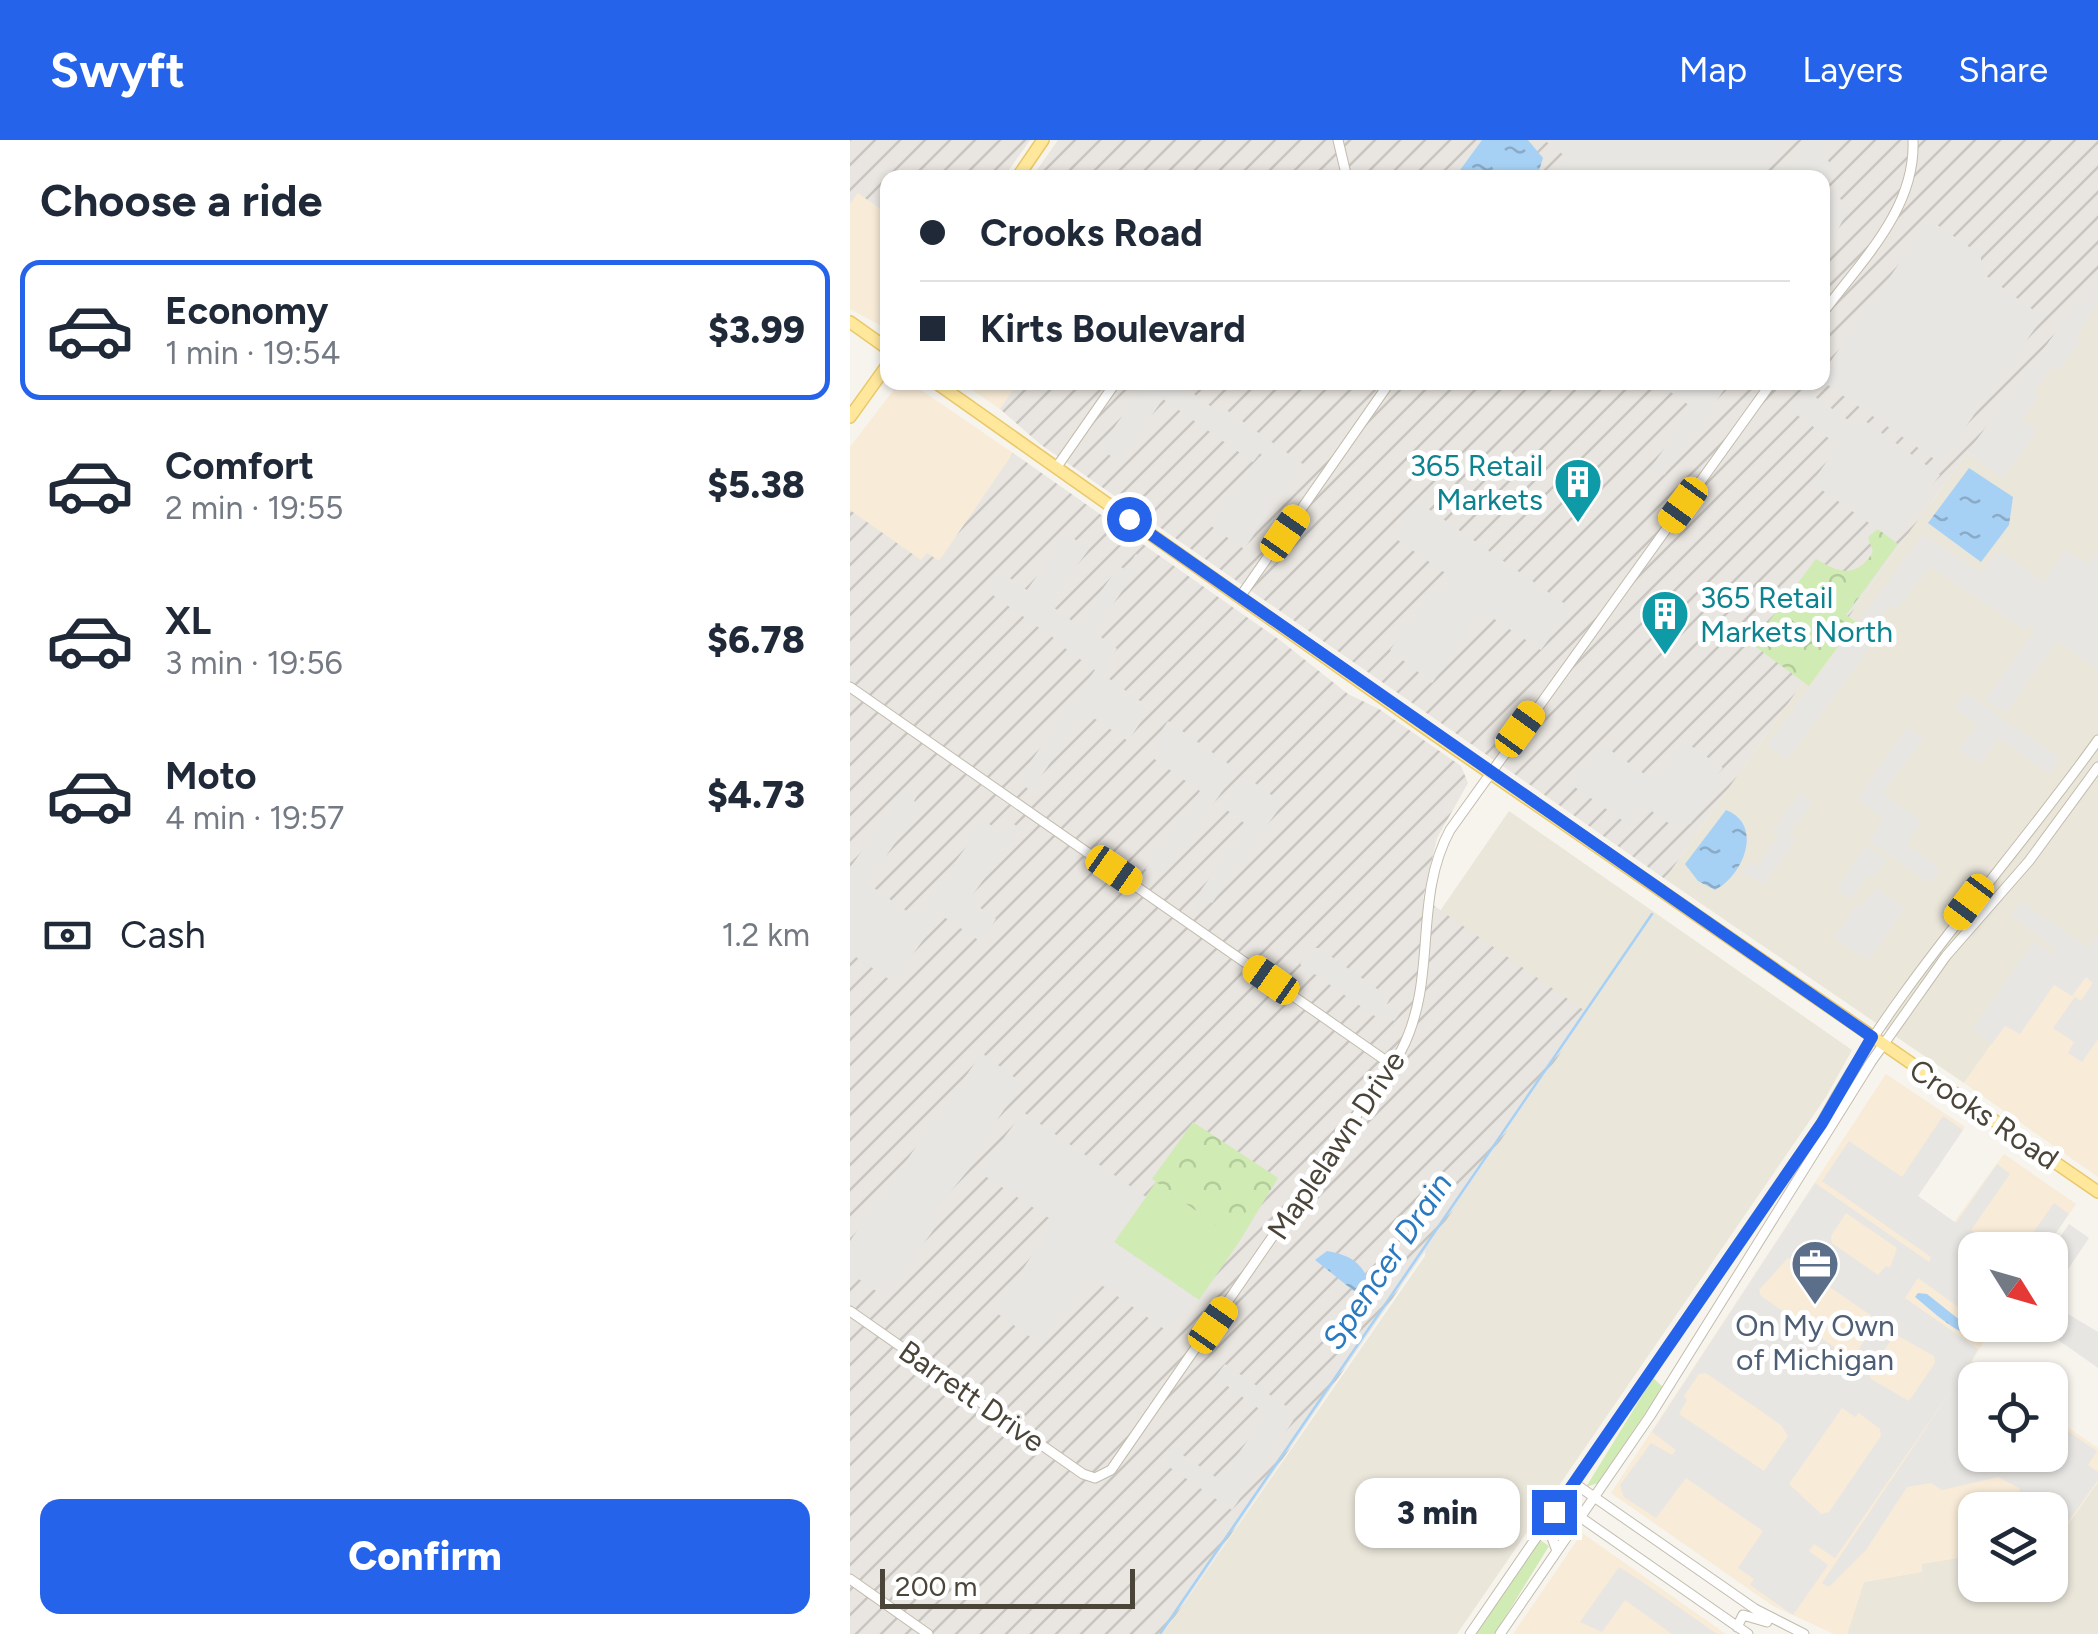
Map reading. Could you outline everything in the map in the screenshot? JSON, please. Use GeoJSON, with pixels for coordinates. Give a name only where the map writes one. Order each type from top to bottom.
{"type":"FeatureCollection","features":[{"type":"Feature","properties":{"kind":"main road"},"geometry":{"type":"LineString","coordinates":[[1023,170],[1044,140]]}},
{"type":"Feature","properties":{"kind":"main road"},"geometry":{"type":"LineString","coordinates":[[850,322],[880,343]]}},
{"type":"Feature","properties":{"kind":"main road"},"geometry":{"type":"LineString","coordinates":[[850,417],[880,375]]}},
{"type":"Feature","properties":{"kind":"main road","name":"Crooks Road"},"geometry":{"type":"LineString","coordinates":[[947,390],[1489,772],[2098,1192]]}},
{"type":"Feature","properties":{"kind":"street"},"geometry":{"type":"LineString","coordinates":[[1338,140],[1345,170]]}},
{"type":"Feature","properties":{"kind":"street"},"geometry":{"type":"LineString","coordinates":[[1830,303],[1902,203],[1911,177],[1913,140]]}},
{"type":"Feature","properties":{"kind":"street"},"geometry":{"type":"LineString","coordinates":[[1056,468],[1110,390]]}},
{"type":"Feature","properties":{"kind":"street"},"geometry":{"type":"LineString","coordinates":[[1240,597],[1384,390]]}},
{"type":"Feature","properties":{"kind":"street","name":"Maplelawn Drive"},"geometry":{"type":"LineString","coordinates":[[1095,1478],[1119,1461],[1392,1065],[1413,1027],[1422,999],[1434,864],[1450,830],[1766,390]]}},
{"type":"Feature","properties":{"kind":"street"},"geometry":{"type":"LineString","coordinates":[[850,686],[1392,1065]]}},
{"type":"Feature","properties":{"kind":"street"},"geometry":{"type":"LineString","coordinates":[[1470,1634],[1878,1041],[1969,902],[2018,850],[2098,740]]}},
{"type":"Feature","properties":{"kind":"street"},"geometry":{"type":"LineString","coordinates":[[1500,1634],[1672,1382],[1878,1041],[2029,861],[2098,768]]}},
{"type":"Feature","properties":{"kind":"street"},"geometry":{"type":"LineString","coordinates":[[1713,1280],[1721,1283],[1726,1295]]}},
{"type":"Feature","properties":{"kind":"street","name":"Barrett Drive"},"geometry":{"type":"LineString","coordinates":[[850,1310],[1078,1471],[1095,1478]]}},
{"type":"Feature","properties":{"kind":"street"},"geometry":{"type":"LineString","coordinates":[[1658,1360],[1658,1374],[1672,1382]]}},
{"type":"Feature","properties":{"kind":"street"},"geometry":{"type":"LineString","coordinates":[[1574,1484],[1775,1621]]}},
{"type":"Feature","properties":{"kind":"street"},"geometry":{"type":"LineString","coordinates":[[1560,1503],[1748,1634]]}},
{"type":"Feature","properties":{"kind":"street"},"geometry":{"type":"LineString","coordinates":[[1540,1532],[1554,1539],[1557,1551]]}},
{"type":"Feature","properties":{"kind":"street"},"geometry":{"type":"LineString","coordinates":[[850,1579],[928,1634]]}},
{"type":"Feature","properties":{"kind":"street"},"geometry":{"type":"LineString","coordinates":[[1737,1627],[1743,1615],[1750,1614],[1804,1634]]}},
{"type":"Feature","properties":{"kind":"shaded area"},"geometry":{"type":"Polygon","coordinates":[[[850,140],[1030,140],[1009,170],[880,170],[880,209],[858,193],[850,204],[850,140]]]}},
{"type":"Feature","properties":{"kind":"shaded area"},"geometry":{"type":"Polygon","coordinates":[[[1058,140],[2098,140],[2098,275],[1883,568],[1665,879],[1040,444],[1000,409],[1013,390],[1830,390],[1830,170],[1037,170],[1058,140]]]}},
{"type":"Feature","properties":{"kind":"shaded area"},"geometry":{"type":"Polygon","coordinates":[[[1544,140],[1787,140],[1767,170],[1555,170],[1565,156],[1544,140]]]}},
{"type":"Feature","properties":{"kind":"shaded area"},"geometry":{"type":"Polygon","coordinates":[[[1805,140],[1831,140],[1822,154],[1833,166],[1830,171],[1784,170],[1805,140]]]}},
{"type":"Feature","properties":{"kind":"shaded area"},"geometry":{"type":"Polygon","coordinates":[[[1830,191],[1850,206],[1830,245],[1830,191]]]}},
{"type":"Feature","properties":{"kind":"shaded area"},"geometry":{"type":"Polygon","coordinates":[[[858,193],[880,209],[880,325],[850,309],[850,204],[858,193]]]}},
{"type":"Feature","properties":{"kind":"shaded area"},"geometry":{"type":"Polygon","coordinates":[[[1930,220],[1981,255],[1981,272],[2043,317],[1940,463],[1830,387],[1830,362],[1930,220]]]}},
{"type":"Feature","properties":{"kind":"shaded area"},"geometry":{"type":"Polygon","coordinates":[[[2098,275],[2098,985],[2054,956],[1964,1083],[1665,879],[1883,568],[2098,275]]]}},
{"type":"Feature","properties":{"kind":"shaded area"},"geometry":{"type":"Polygon","coordinates":[[[2098,275],[2098,305],[2076,336],[2081,341],[2059,370],[2053,366],[2034,392],[2039,397],[2022,419],[2037,431],[2003,479],[1967,453],[2098,275]]]}},
{"type":"Feature","properties":{"kind":"shaded area"},"geometry":{"type":"Polygon","coordinates":[[[894,390],[921,390],[1013,453],[939,561],[921,561],[850,510],[850,447],[894,390]]]}},
{"type":"Feature","properties":{"kind":"shaded area"},"geometry":{"type":"Polygon","coordinates":[[[972,390],[1013,390],[1000,409],[972,390]]]}},
{"type":"Feature","properties":{"kind":"shaded area"},"geometry":{"type":"Polygon","coordinates":[[[1140,390],[1188,390],[1221,414],[1225,409],[1303,464],[1244,549],[1211,526],[1259,457],[1266,460],[1260,453],[1253,462],[1163,399],[1119,462],[1100,448],[1140,390]]]}},
{"type":"Feature","properties":{"kind":"shaded area"},"geometry":{"type":"Polygon","coordinates":[[[1668,390],[1724,390],[1664,475],[1652,466],[1693,408],[1668,390]]]}},
{"type":"Feature","properties":{"kind":"shaded area"},"geometry":{"type":"Polygon","coordinates":[[[1805,390],[1855,425],[1861,418],[1940,475],[1892,539],[1812,483],[1838,445],[1789,409],[1805,390]]]}},
{"type":"Feature","properties":{"kind":"shaded area"},"geometry":{"type":"Polygon","coordinates":[[[1013,453],[1281,641],[1348,694],[1379,709],[1461,766],[1468,783],[1437,838],[1423,898],[1588,1013],[1163,1634],[850,1634],[850,510],[921,560],[927,553],[939,561],[1013,453]]]}},
{"type":"Feature","properties":{"kind":"shaded area"},"geometry":{"type":"Polygon","coordinates":[[[1417,501],[1571,608],[1541,650],[1482,611],[1432,683],[1390,650],[1430,593],[1441,591],[1451,577],[1392,536],[1417,501]]]}},
{"type":"Feature","properties":{"kind":"shaded area"},"geometry":{"type":"Polygon","coordinates":[[[1067,534],[1089,549],[1049,604],[1075,623],[1061,643],[987,591],[1001,572],[1027,590],[1067,534]]]}},
{"type":"Feature","properties":{"kind":"shaded area"},"geometry":{"type":"Polygon","coordinates":[[[1923,534],[1981,572],[1998,551],[2044,582],[2065,550],[2087,563],[2098,552],[2098,670],[2057,641],[2006,713],[1985,700],[2036,628],[2030,624],[2025,630],[1930,567],[1897,609],[1890,606],[1865,640],[1872,645],[1787,760],[1766,746],[1923,534]]]}},
{"type":"Feature","properties":{"kind":"shaded area"},"geometry":{"type":"Polygon","coordinates":[[[1136,554],[1144,559],[1094,632],[1117,649],[1101,673],[1150,708],[1128,741],[1085,712],[1031,791],[1023,785],[1028,777],[1024,771],[1095,670],[1062,646],[1119,566],[1126,570],[1136,554]]]}},
{"type":"Feature","properties":{"kind":"shaded area"},"geometry":{"type":"Polygon","coordinates":[[[1965,692],[2060,758],[2050,774],[1998,738],[1980,764],[1959,750],[1977,724],[1954,708],[1965,692]]]}},
{"type":"Feature","properties":{"kind":"shaded area"},"geometry":{"type":"Polygon","coordinates":[[[1168,721],[1237,770],[1166,872],[1159,868],[1154,875],[1145,869],[1200,791],[1153,758],[1159,750],[1152,745],[1168,721]]]}},
{"type":"Feature","properties":{"kind":"shaded area"},"geometry":{"type":"Polygon","coordinates":[[[1907,726],[1923,738],[1883,793],[1922,822],[1906,844],[1940,868],[1931,884],[1869,841],[1883,818],[1857,799],[1907,726]]]}},
{"type":"Feature","properties":{"kind":"shaded area"},"geometry":{"type":"Polygon","coordinates":[[[1684,741],[1723,768],[1718,774],[1723,779],[1690,824],[1684,820],[1677,829],[1643,805],[1629,825],[1572,785],[1600,743],[1653,780],[1684,741]]]}},
{"type":"Feature","properties":{"kind":"shaded area"},"geometry":{"type":"Polygon","coordinates":[[[1245,776],[1283,803],[1212,903],[1206,899],[1199,908],[1192,903],[1247,825],[1223,807],[1245,776]]]}},
{"type":"Feature","properties":{"kind":"shaded area"},"geometry":{"type":"Polygon","coordinates":[[[903,791],[917,796],[914,801],[921,806],[867,883],[915,917],[985,821],[1002,833],[1012,823],[1020,828],[969,900],[996,919],[981,942],[941,915],[893,982],[850,953],[850,868],[903,791]]]}},
{"type":"Feature","properties":{"kind":"shaded area"},"geometry":{"type":"Polygon","coordinates":[[[1799,793],[1813,802],[1789,834],[1796,840],[1764,885],[1743,873],[1750,861],[1758,866],[1778,836],[1772,831],[1799,793]]]}},
{"type":"Feature","properties":{"kind":"shaded area"},"geometry":{"type":"Polygon","coordinates":[[[1509,811],[1852,1050],[1826,1097],[1457,1634],[1163,1634],[1425,1256],[1440,911],[1509,811]]]}},
{"type":"Feature","properties":{"kind":"shaded area"},"geometry":{"type":"Polygon","coordinates":[[[1866,845],[1887,860],[1874,878],[1868,875],[1851,899],[1836,890],[1866,845]]]}},
{"type":"Feature","properties":{"kind":"shaded area"},"geometry":{"type":"Polygon","coordinates":[[[1876,888],[1905,908],[1868,961],[1834,938],[1858,903],[1863,906],[1876,888]]]}},
{"type":"Feature","properties":{"kind":"shaded area"},"geometry":{"type":"Polygon","coordinates":[[[2021,901],[2088,948],[2098,934],[2098,1039],[2082,1062],[2068,1053],[2074,1042],[2053,1028],[2075,997],[2081,1001],[2093,983],[2086,977],[2072,996],[2054,985],[2020,1034],[2005,1026],[1992,1044],[1972,1030],[2034,941],[2054,955],[2057,950],[2010,916],[2021,901]]]}},
{"type":"Feature","properties":{"kind":"shaded area"},"geometry":{"type":"Polygon","coordinates":[[[1311,948],[1319,948],[1390,998],[1387,1004],[1400,1013],[1394,1021],[1383,1013],[1379,1019],[1300,964],[1311,948]]]}},
{"type":"Feature","properties":{"kind":"shaded area"},"geometry":{"type":"Polygon","coordinates":[[[2054,955],[2098,985],[2098,1177],[1964,1083],[2054,955]]]}},
{"type":"Feature","properties":{"kind":"shaded area"},"geometry":{"type":"Polygon","coordinates":[[[982,1053],[1022,1083],[978,1148],[969,1169],[929,1218],[937,1225],[885,1297],[850,1273],[850,1241],[982,1053]]]}},
{"type":"Feature","properties":{"kind":"shaded area"},"geometry":{"type":"Polygon","coordinates":[[[1886,1074],[1965,1127],[1918,1196],[1954,1222],[2004,1154],[2076,1204],[2057,1232],[1958,1232],[1958,1342],[1984,1342],[1973,1362],[1958,1362],[1958,1472],[2068,1472],[2068,1427],[2098,1448],[2098,1482],[2068,1524],[2068,1492],[1958,1492],[1958,1558],[1922,1564],[1922,1572],[1864,1582],[1847,1634],[1834,1634],[1773,1606],[1611,1493],[1886,1074]]]}},
{"type":"Feature","properties":{"kind":"shaded area"},"geometry":{"type":"Polygon","coordinates":[[[1023,1112],[1146,1197],[1114,1242],[1199,1300],[1167,1331],[1090,1277],[1040,1344],[994,1311],[1055,1222],[979,1172],[1023,1112]]]}},
{"type":"Feature","properties":{"kind":"shaded area"},"geometry":{"type":"Polygon","coordinates":[[[1943,1116],[1963,1130],[1918,1196],[1956,1223],[1997,1164],[2010,1174],[1971,1230],[1974,1232],[1958,1232],[1958,1307],[1918,1278],[1905,1298],[1958,1335],[1958,1342],[1968,1342],[1978,1349],[1971,1362],[1958,1362],[1958,1472],[2068,1472],[2068,1431],[2097,1451],[2088,1465],[2098,1472],[2098,1480],[2068,1522],[2068,1492],[2020,1492],[1998,1477],[1942,1490],[1931,1483],[1907,1487],[1866,1550],[1829,1587],[1822,1583],[1957,1382],[1835,1558],[1814,1544],[1809,1551],[1828,1565],[1793,1615],[1750,1585],[1754,1579],[1738,1568],[1763,1531],[1686,1478],[1656,1518],[1624,1497],[1620,1485],[1651,1443],[1672,1455],[1676,1450],[1652,1432],[1815,1183],[1929,1262],[1931,1257],[1822,1181],[1849,1141],[1902,1177],[1943,1116]],[[1846,1213],[1831,1236],[1832,1243],[1878,1275],[1886,1266],[1890,1268],[1897,1248],[1846,1213]],[[1788,1258],[1759,1290],[1761,1296],[1844,1354],[1856,1355],[1876,1319],[1788,1258]],[[1895,1334],[1869,1372],[1871,1379],[1909,1401],[1935,1363],[1934,1356],[1895,1334]],[[1706,1373],[1699,1374],[1684,1396],[1687,1400],[1679,1414],[1764,1471],[1788,1436],[1781,1425],[1706,1373]],[[1842,1408],[1789,1484],[1821,1514],[1829,1512],[1881,1436],[1880,1429],[1859,1413],[1855,1417],[1842,1408]]]}},
{"type":"Feature","properties":{"kind":"shaded area"},"geometry":{"type":"Polygon","coordinates":[[[2054,1203],[2069,1214],[2056,1232],[2034,1232],[2054,1203]]]}},
{"type":"Feature","properties":{"kind":"shaded area"},"geometry":{"type":"Polygon","coordinates":[[[2069,1224],[2089,1238],[2068,1269],[2068,1232],[2064,1232],[2069,1224]]]}},
{"type":"Feature","properties":{"kind":"shaded area"},"geometry":{"type":"Polygon","coordinates":[[[2068,1314],[2098,1332],[2098,1368],[2061,1342],[2068,1342],[2068,1314]]]}},
{"type":"Feature","properties":{"kind":"shaded area"},"geometry":{"type":"Polygon","coordinates":[[[1225,1364],[1292,1410],[1287,1416],[1293,1421],[1232,1510],[1159,1460],[1171,1447],[1220,1480],[1266,1414],[1215,1377],[1225,1364]]]}},
{"type":"Feature","properties":{"kind":"shaded area"},"geometry":{"type":"Polygon","coordinates":[[[2098,1482],[2098,1634],[1847,1634],[1864,1582],[1921,1572],[1921,1564],[1958,1558],[1958,1602],[2068,1602],[2068,1524],[2098,1482]]]}},
{"type":"Feature","properties":{"kind":"shaded area"},"geometry":{"type":"Polygon","coordinates":[[[1582,1533],[1726,1634],[1513,1634],[1582,1533]]]}},
{"type":"Feature","properties":{"kind":"shaded area"},"geometry":{"type":"Polygon","coordinates":[[[1619,1567],[1717,1634],[1672,1634],[1625,1600],[1602,1632],[1580,1622],[1619,1567]]]}},
{"type":"Feature","properties":{"kind":"green space"},"geometry":{"type":"Polygon","coordinates":[[[1878,529],[1898,544],[1846,615],[1856,622],[1809,686],[1752,644],[1816,559],[1832,568],[1854,570],[1873,552],[1868,537],[1878,529]]]}},
{"type":"Feature","properties":{"kind":"green space"},"geometry":{"type":"Polygon","coordinates":[[[1193,1122],[1278,1178],[1239,1242],[1152,1179],[1193,1122]]]}},
{"type":"Feature","properties":{"kind":"green space"},"geometry":{"type":"Polygon","coordinates":[[[1156,1182],[1239,1242],[1199,1300],[1114,1242],[1156,1182]]]}},
{"type":"Feature","properties":{"kind":"green space"},"geometry":{"type":"Polygon","coordinates":[[[1653,1378],[1663,1387],[1598,1483],[1586,1487],[1653,1378]]]}},
{"type":"Feature","properties":{"kind":"green space"},"geometry":{"type":"Polygon","coordinates":[[[1540,1540],[1549,1546],[1499,1627],[1494,1634],[1476,1634],[1540,1540]]]}},
{"type":"Feature","properties":{"kind":"water"},"geometry":{"type":"Polygon","coordinates":[[[1482,140],[1528,140],[1543,158],[1539,170],[1460,170],[1482,140]]]}},
{"type":"Feature","properties":{"kind":"water"},"geometry":{"type":"Polygon","coordinates":[[[1969,468],[2013,497],[2009,525],[1981,562],[1928,523],[1969,468]]]}},
{"type":"Feature","properties":{"kind":"water"},"geometry":{"type":"Polygon","coordinates":[[[1726,810],[1744,826],[1746,849],[1735,873],[1715,890],[1698,881],[1685,864],[1726,810]]]}},
{"type":"Feature","properties":{"kind":"water"},"geometry":{"type":"Polygon","coordinates":[[[1327,1251],[1348,1257],[1362,1269],[1369,1282],[1360,1296],[1315,1260],[1327,1251]]]}},
{"type":"Feature","properties":{"kind":"water"},"geometry":{"type":"Polygon","coordinates":[[[1918,1293],[1927,1294],[1958,1319],[1958,1330],[1946,1323],[1915,1297],[1918,1293]]]}},
{"type":"Feature","properties":{"kind":"waterway","name":"Spencer Drain"},"geometry":{"type":"LineString","coordinates":[[1160,1634],[1652,914]]}},
{"type":"Feature","properties":{"kind":"place","name":"365 Retail Markets"},"geometry":{"type":"Point","coordinates":[1578,524]}},
{"type":"Feature","properties":{"kind":"place","name":"365 Retail Markets North"},"geometry":{"type":"Point","coordinates":[1665,656]}},
{"type":"Feature","properties":{"kind":"place","name":"On My Own of Michigan"},"geometry":{"type":"Point","coordinates":[1815,1306]}},
{"type":"Feature","properties":{"kind":"route"},"geometry":{"type":"LineString","coordinates":[[1129,519],[1872,1037],[1822,1123],[1554,1512]]}}]}
